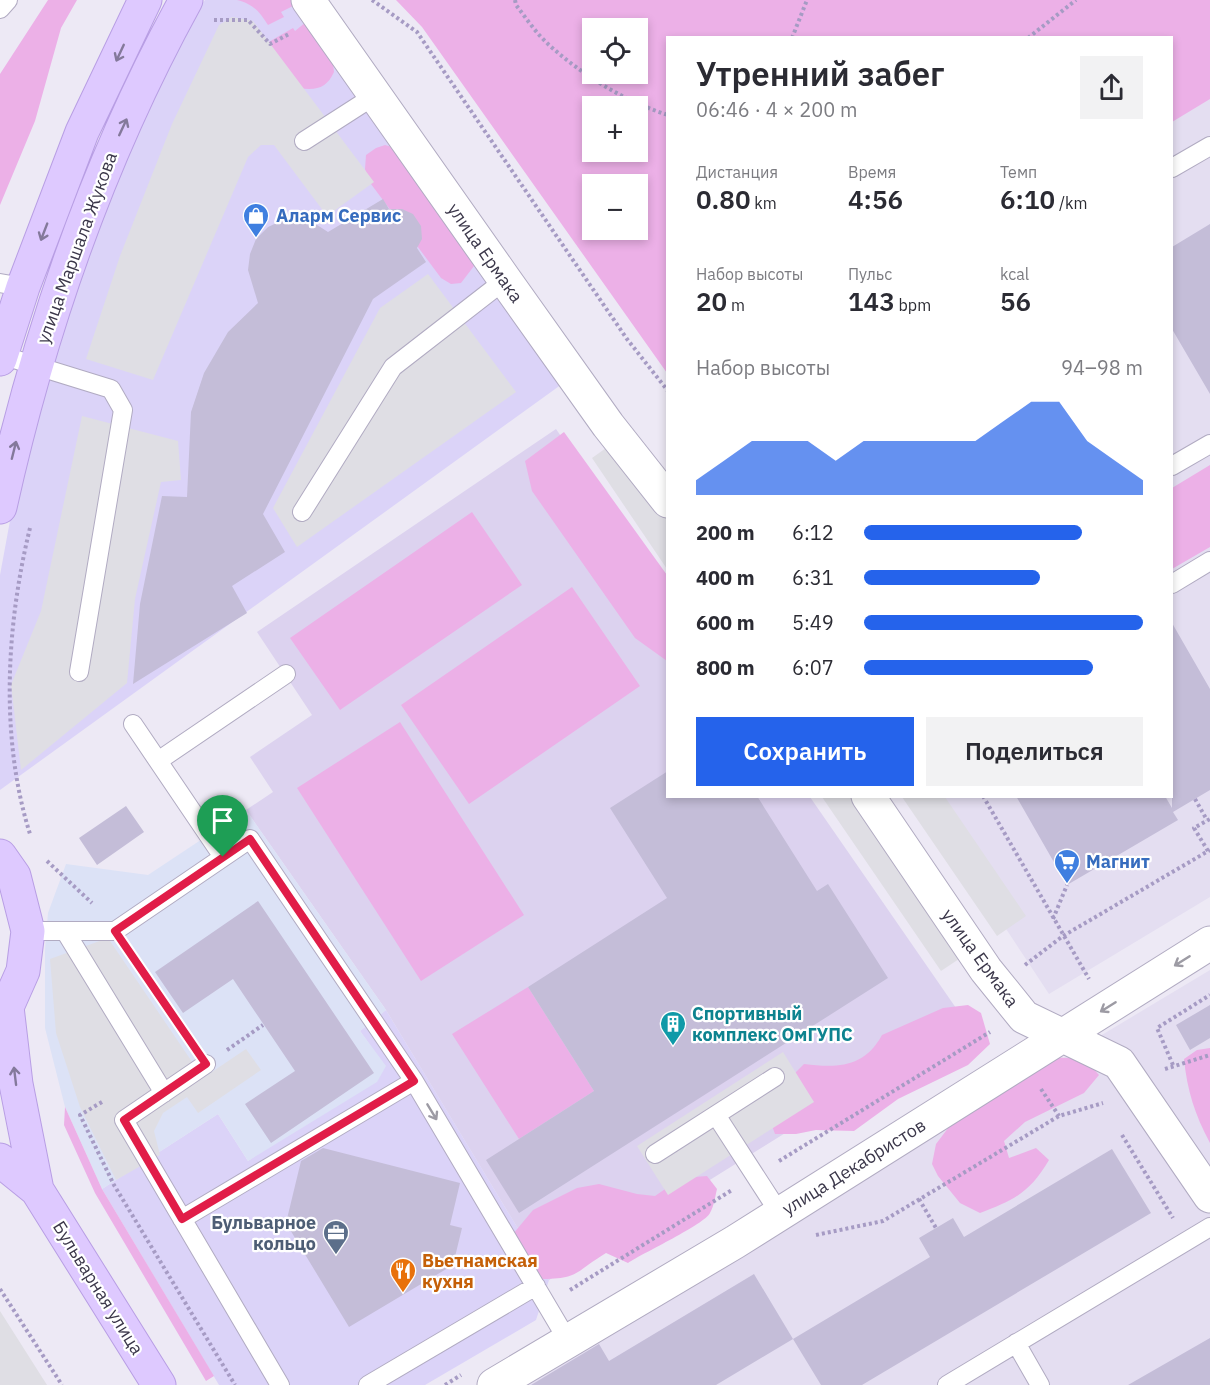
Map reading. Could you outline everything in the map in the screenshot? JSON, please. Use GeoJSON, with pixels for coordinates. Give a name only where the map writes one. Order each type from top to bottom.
{"type":"FeatureCollection","features":[{"type":"Feature","properties":{"kind":"main road","name":"улица Маршала Жукова"},"geometry":{"type":"LineString","coordinates":[[1,357],[11,285],[145,0]]}},
{"type":"Feature","properties":{"kind":"main road","name":"улица Маршала Жукова"},"geometry":{"type":"LineString","coordinates":[[0,507],[35,365],[56,299],[116,142],[163,41],[197,10]]}},
{"type":"Feature","properties":{"kind":"main road"},"geometry":{"type":"LineString","coordinates":[[0,856],[14,876],[28,931],[23,971],[4,1011]]}},
{"type":"Feature","properties":{"kind":"main road","name":"Бульварная улица"},"geometry":{"type":"LineString","coordinates":[[4,1011],[37,1190]]}},
{"type":"Feature","properties":{"kind":"main road","name":"Бульварная улица"},"geometry":{"type":"LineString","coordinates":[[0,1160],[37,1190],[159,1385]]}},
{"type":"Feature","properties":{"kind":"street","name":"улица Ермака"},"geometry":{"type":"LineString","coordinates":[[308,0],[608,425],[666,498]]}},
{"type":"Feature","properties":{"kind":"street","name":"улица Ермака"},"geometry":{"type":"LineString","coordinates":[[869,798],[998,986],[1024,1017],[1119,1063],[1210,1196]]}},
{"type":"Feature","properties":{"kind":"street","name":"улица Декабристов"},"geometry":{"type":"LineString","coordinates":[[494,1385],[780,1214],[1210,943]]}},
{"type":"Feature","properties":{"kind":"lane"},"geometry":{"type":"LineString","coordinates":[[0,9],[8,0]]}},
{"type":"Feature","properties":{"kind":"lane"},"geometry":{"type":"LineString","coordinates":[[304,141],[374,96]]}},
{"type":"Feature","properties":{"kind":"lane"},"geometry":{"type":"LineString","coordinates":[[1173,167],[1210,146]]}},
{"type":"Feature","properties":{"kind":"lane"},"geometry":{"type":"LineString","coordinates":[[302,512],[393,367],[505,280]]}},
{"type":"Feature","properties":{"kind":"lane"},"geometry":{"type":"LineString","coordinates":[[1,357],[35,365],[111,389],[123,410],[79,672]]}},
{"type":"Feature","properties":{"kind":"lane"},"geometry":{"type":"LineString","coordinates":[[1173,465],[1210,444]]}},
{"type":"Feature","properties":{"kind":"lane"},"geometry":{"type":"LineString","coordinates":[[1173,583],[1210,561]]}},
{"type":"Feature","properties":{"kind":"lane"},"geometry":{"type":"LineString","coordinates":[[158,761],[286,674]]}},
{"type":"Feature","properties":{"kind":"lane"},"geometry":{"type":"LineString","coordinates":[[133,724],[223,857]]}},
{"type":"Feature","properties":{"kind":"lane"},"geometry":{"type":"LineString","coordinates":[[28,931],[115,931],[250,839],[414,1081],[568,1341]]}},
{"type":"Feature","properties":{"kind":"lane"},"geometry":{"type":"LineString","coordinates":[[64,931],[164,1093]]}},
{"type":"Feature","properties":{"kind":"lane"},"geometry":{"type":"LineString","coordinates":[[206,1064],[124,1120],[280,1385]]}},
{"type":"Feature","properties":{"kind":"lane"},"geometry":{"type":"LineString","coordinates":[[655,1154],[775,1077]]}},
{"type":"Feature","properties":{"kind":"lane"},"geometry":{"type":"LineString","coordinates":[[182,1219],[414,1081]]}},
{"type":"Feature","properties":{"kind":"lane"},"geometry":{"type":"LineString","coordinates":[[716,1115],[780,1214]]}},
{"type":"Feature","properties":{"kind":"lane"},"geometry":{"type":"LineString","coordinates":[[947,1385],[1210,1227]]}},
{"type":"Feature","properties":{"kind":"lane"},"geometry":{"type":"LineString","coordinates":[[368,1385],[536,1286]]}},
{"type":"Feature","properties":{"kind":"lane"},"geometry":{"type":"LineString","coordinates":[[1016,1344],[1040,1385]]}},
{"type":"Feature","properties":{"kind":"path"},"geometry":{"type":"LineString","coordinates":[[372,0],[417,32],[627,339],[666,388]]}},
{"type":"Feature","properties":{"kind":"path"},"geometry":{"type":"LineString","coordinates":[[515,0],[516,5],[547,43],[595,81],[648,109],[666,114]]}},
{"type":"Feature","properties":{"kind":"path"},"geometry":{"type":"LineString","coordinates":[[793,36],[807,0]]}},
{"type":"Feature","properties":{"kind":"path"},"geometry":{"type":"LineString","coordinates":[[1031,36],[1076,0]]}},
{"type":"Feature","properties":{"kind":"path"},"geometry":{"type":"LineString","coordinates":[[197,10],[248,20],[270,44],[295,31]]}},
{"type":"Feature","properties":{"kind":"path"},"geometry":{"type":"LineString","coordinates":[[4,660],[19,572],[30,526]]}},
{"type":"Feature","properties":{"kind":"path"},"geometry":{"type":"LineString","coordinates":[[4,671],[4,694]]}},
{"type":"Feature","properties":{"kind":"path"},"geometry":{"type":"LineString","coordinates":[[10,775],[21,816],[31,835]]}},
{"type":"Feature","properties":{"kind":"path"},"geometry":{"type":"LineString","coordinates":[[984,798],[1106,1008]]}},
{"type":"Feature","properties":{"kind":"path"},"geometry":{"type":"LineString","coordinates":[[1024,967],[1063,936],[1209,850],[1194,828],[1209,820],[1195,799]]}},
{"type":"Feature","properties":{"kind":"path"},"geometry":{"type":"LineString","coordinates":[[40,854],[105,916],[206,1064]]}},
{"type":"Feature","properties":{"kind":"path"},"geometry":{"type":"LineString","coordinates":[[1053,919],[1067,885]]}},
{"type":"Feature","properties":{"kind":"path"},"geometry":{"type":"LineString","coordinates":[[1210,995],[1156,1028],[1173,1065],[1210,1055]]}},
{"type":"Feature","properties":{"kind":"path"},"geometry":{"type":"LineString","coordinates":[[242,1039],[264,1025]]}},
{"type":"Feature","properties":{"kind":"path"},"geometry":{"type":"LineString","coordinates":[[808,1236],[883,1221],[1059,1116],[1039,1086]]}},
{"type":"Feature","properties":{"kind":"path"},"geometry":{"type":"LineString","coordinates":[[1103,1103],[1109,1113]]}},
{"type":"Feature","properties":{"kind":"path"},"geometry":{"type":"LineString","coordinates":[[80,1114],[114,1185],[235,1385]]}},
{"type":"Feature","properties":{"kind":"path"},"geometry":{"type":"LineString","coordinates":[[1121,1133],[1186,1241]]}},
{"type":"Feature","properties":{"kind":"path"},"geometry":{"type":"LineString","coordinates":[[919,1199],[936,1228]]}},
{"type":"Feature","properties":{"kind":"path"},"geometry":{"type":"LineString","coordinates":[[0,1289],[62,1385]]}},
{"type":"Feature","properties":{"kind":"shaded area"},"geometry":{"type":"Polygon","coordinates":[[[48,0],[77,0],[61,28],[35,121],[0,205],[0,74],[48,0]]]}},
{"type":"Feature","properties":{"kind":"shaded area"},"geometry":{"type":"Polygon","coordinates":[[[205,0],[287,0],[569,379],[0,790],[0,575],[12,510],[60,321],[130,145],[194,15],[205,0]]]}},
{"type":"Feature","properties":{"kind":"shaded area"},"geometry":{"type":"Polygon","coordinates":[[[237,0],[292,0],[295,5],[281,12],[284,17],[268,25],[255,9],[237,0]]]}},
{"type":"Feature","properties":{"kind":"shaded area"},"geometry":{"type":"Polygon","coordinates":[[[396,0],[1210,0],[1210,99],[1173,121],[1173,36],[666,36],[666,372],[422,27],[396,0]]]}},
{"type":"Feature","properties":{"kind":"shaded area"},"geometry":{"type":"Polygon","coordinates":[[[232,17],[253,21],[374,182],[327,216],[274,145],[261,145],[248,157],[153,380],[86,359],[120,256],[172,124],[219,25],[232,17]]]}},
{"type":"Feature","properties":{"kind":"shaded area"},"geometry":{"type":"Polygon","coordinates":[[[306,22],[333,63],[334,72],[324,85],[311,89],[299,88],[267,43],[293,28],[295,31],[306,22]]]}},
{"type":"Feature","properties":{"kind":"shaded area"},"geometry":{"type":"Polygon","coordinates":[[[1210,33],[1210,897],[1049,994],[920,798],[1173,798],[1173,58],[1210,33]]]}},
{"type":"Feature","properties":{"kind":"shaded area"},"geometry":{"type":"Polygon","coordinates":[[[385,145],[399,149],[472,253],[474,266],[461,283],[451,284],[441,278],[368,180],[365,169],[366,155],[385,145]]]}},
{"type":"Feature","properties":{"kind":"shaded area"},"geometry":{"type":"Polygon","coordinates":[[[428,274],[516,392],[297,547],[273,508],[380,308],[428,274]]]}},
{"type":"Feature","properties":{"kind":"shaded area"},"geometry":{"type":"Polygon","coordinates":[[[82,416],[178,441],[181,480],[161,482],[135,599],[127,683],[21,770],[11,685],[41,611],[82,416]]]}},
{"type":"Feature","properties":{"kind":"shaded area"},"geometry":{"type":"Polygon","coordinates":[[[556,429],[666,589],[666,798],[811,798],[965,1021],[549,1280],[386,1010],[246,810],[273,792],[250,757],[312,715],[257,632],[556,429]]]}},
{"type":"Feature","properties":{"kind":"shaded area"},"geometry":{"type":"Polygon","coordinates":[[[564,432],[666,574],[666,660],[635,638],[532,491],[525,461],[564,432]]]}},
{"type":"Feature","properties":{"kind":"shaded area"},"geometry":{"type":"Polygon","coordinates":[[[616,441],[666,516],[666,568],[592,458],[616,441]]]}},
{"type":"Feature","properties":{"kind":"shaded area"},"geometry":{"type":"Polygon","coordinates":[[[1210,465],[1210,547],[1173,568],[1173,487],[1210,465]]]}},
{"type":"Feature","properties":{"kind":"shaded area"},"geometry":{"type":"Polygon","coordinates":[[[472,512],[522,585],[340,710],[290,638],[472,512]]]}},
{"type":"Feature","properties":{"kind":"shaded area"},"geometry":{"type":"Polygon","coordinates":[[[572,587],[640,686],[469,804],[401,705],[572,587]]]}},
{"type":"Feature","properties":{"kind":"shaded area"},"geometry":{"type":"Polygon","coordinates":[[[400,722],[524,915],[421,981],[297,788],[400,722]]]}},
{"type":"Feature","properties":{"kind":"shaded area"},"geometry":{"type":"Polygon","coordinates":[[[823,798],[859,798],[965,955],[941,971],[823,798]]]}},
{"type":"Feature","properties":{"kind":"shaded area"},"geometry":{"type":"Polygon","coordinates":[[[903,798],[946,798],[1026,916],[997,936],[903,798]]]}},
{"type":"Feature","properties":{"kind":"shaded area"},"geometry":{"type":"Polygon","coordinates":[[[246,810],[386,1010],[360,1031],[386,1066],[377,1082],[248,1161],[218,1114],[102,1189],[65,1107],[45,1028],[45,950],[48,913],[66,864],[148,875],[246,810]]]}},
{"type":"Feature","properties":{"kind":"shaded area"},"geometry":{"type":"Polygon","coordinates":[[[108,938],[203,1078],[246,1049],[261,1070],[198,1113],[187,1097],[163,1113],[154,1131],[160,1155],[116,1180],[80,1107],[56,1033],[50,959],[108,938]]]}},
{"type":"Feature","properties":{"kind":"shaded area"},"geometry":{"type":"Polygon","coordinates":[[[1210,970],[1210,1385],[519,1385],[1210,970]]]}},
{"type":"Feature","properties":{"kind":"shaded area"},"geometry":{"type":"Polygon","coordinates":[[[528,987],[594,1091],[519,1139],[452,1034],[528,987]]]}},
{"type":"Feature","properties":{"kind":"shaded area"},"geometry":{"type":"Polygon","coordinates":[[[968,1005],[981,1013],[990,1044],[968,1065],[898,1099],[854,1131],[816,1130],[796,1134],[775,1134],[767,1112],[779,1089],[804,1064],[828,1066],[858,1060],[875,1046],[882,1035],[943,1008],[968,1005]]]}},
{"type":"Feature","properties":{"kind":"shaded area"},"geometry":{"type":"Polygon","coordinates":[[[386,1010],[549,1280],[536,1320],[425,1385],[219,1385],[102,1189],[218,1114],[248,1161],[385,1066],[360,1031],[386,1010]]]}},
{"type":"Feature","properties":{"kind":"shaded area"},"geometry":{"type":"Polygon","coordinates":[[[1210,1048],[1210,1143],[1192,1102],[1184,1059],[1197,1050],[1210,1048]]]}},
{"type":"Feature","properties":{"kind":"shaded area"},"geometry":{"type":"Polygon","coordinates":[[[783,1052],[814,1102],[668,1195],[637,1146],[783,1052]]]}},
{"type":"Feature","properties":{"kind":"shaded area"},"geometry":{"type":"Polygon","coordinates":[[[1051,1057],[1085,1059],[1099,1075],[1084,1093],[1025,1122],[1004,1141],[1009,1158],[1036,1148],[1049,1160],[1028,1187],[1003,1204],[980,1213],[960,1203],[938,1176],[932,1164],[936,1144],[958,1115],[1051,1057]]]}},
{"type":"Feature","properties":{"kind":"shaded area"},"geometry":{"type":"Polygon","coordinates":[[[65,1107],[102,1189],[214,1376],[206,1381],[95,1193],[64,1125],[65,1107]]]}},
{"type":"Feature","properties":{"kind":"shaded area"},"geometry":{"type":"Polygon","coordinates":[[[707,1176],[717,1189],[710,1213],[706,1218],[628,1263],[606,1253],[575,1274],[562,1278],[538,1279],[513,1234],[533,1210],[577,1188],[599,1184],[637,1194],[655,1196],[681,1178],[707,1176]]]}},
{"type":"Feature","properties":{"kind":"shaded area"},"geometry":{"type":"Polygon","coordinates":[[[0,1311],[47,1385],[0,1385],[0,1311]]]}},
{"type":"Feature","properties":{"kind":"building"},"geometry":{"type":"Polygon","coordinates":[[[383,199],[389,209],[402,209],[413,214],[421,226],[422,239],[417,248],[426,262],[373,299],[263,514],[285,552],[232,586],[247,613],[133,684],[140,604],[162,496],[187,497],[191,412],[204,373],[228,332],[258,303],[248,270],[250,254],[256,239],[268,227],[283,220],[299,218],[314,223],[328,232],[383,199]]]}},
{"type":"Feature","properties":{"kind":"building"},"geometry":{"type":"Polygon","coordinates":[[[1210,224],[1210,394],[1173,331],[1173,246],[1210,224]]]}},
{"type":"Feature","properties":{"kind":"building"},"geometry":{"type":"Polygon","coordinates":[[[1173,625],[1210,689],[1210,790],[1173,812],[1178,820],[1067,885],[1017,798],[1166,798],[1172,808],[1173,625]]]}},
{"type":"Feature","properties":{"kind":"building","name":"Спортивный комплекс ОмГУПС"},"geometry":{"type":"Polygon","coordinates":[[[666,772],[666,798],[758,798],[817,891],[828,884],[888,978],[519,1213],[486,1160],[594,1091],[528,987],[667,898],[610,808],[666,772]]]}},
{"type":"Feature","properties":{"kind":"building"},"geometry":{"type":"Polygon","coordinates":[[[126,806],[144,832],[97,865],[79,838],[126,806]]]}},
{"type":"Feature","properties":{"kind":"building"},"geometry":{"type":"Polygon","coordinates":[[[258,901],[374,1073],[271,1143],[245,1104],[295,1071],[233,979],[183,1013],[155,972],[258,901]]]}},
{"type":"Feature","properties":{"kind":"building"},"geometry":{"type":"Polygon","coordinates":[[[1210,1005],[1210,1038],[1190,1050],[1176,1025],[1210,1005]]]}},
{"type":"Feature","properties":{"kind":"building"},"geometry":{"type":"Polygon","coordinates":[[[323,1148],[460,1183],[450,1225],[462,1228],[453,1265],[349,1327],[286,1223],[301,1161],[323,1148]]]}},
{"type":"Feature","properties":{"kind":"building"},"geometry":{"type":"Polygon","coordinates":[[[1112,1149],[1151,1213],[862,1385],[821,1385],[793,1339],[930,1257],[919,1238],[953,1218],[964,1237],[1112,1149]]]}},
{"type":"Feature","properties":{"kind":"building"},"geometry":{"type":"Polygon","coordinates":[[[754,1274],[793,1339],[716,1385],[531,1385],[599,1344],[609,1361],[754,1274]]]}},
{"type":"Feature","properties":{"kind":"building"},"geometry":{"type":"Polygon","coordinates":[[[1210,1338],[1210,1385],[1128,1385],[1210,1338]]]}},
{"type":"Feature","properties":{"kind":"place","name":"Аларм Сервис"},"geometry":{"type":"Point","coordinates":[256,239]}},
{"type":"Feature","properties":{"kind":"place","name":"Магнит"},"geometry":{"type":"Point","coordinates":[1067,885]}},
{"type":"Feature","properties":{"kind":"place","name":"Спортивный комплекс ОмГУПС"},"geometry":{"type":"Point","coordinates":[673,1047]}},
{"type":"Feature","properties":{"kind":"place","name":"Бульварное кольцо"},"geometry":{"type":"Point","coordinates":[336,1256]}},
{"type":"Feature","properties":{"kind":"place","name":"Вьетнамская кухня"},"geometry":{"type":"Point","coordinates":[403,1294]}},
{"type":"Feature","properties":{"kind":"route"},"geometry":{"type":"LineString","coordinates":[[250,839],[414,1081],[182,1219],[124,1120],[206,1064],[115,931],[223,857],[250,839]]}}]}
